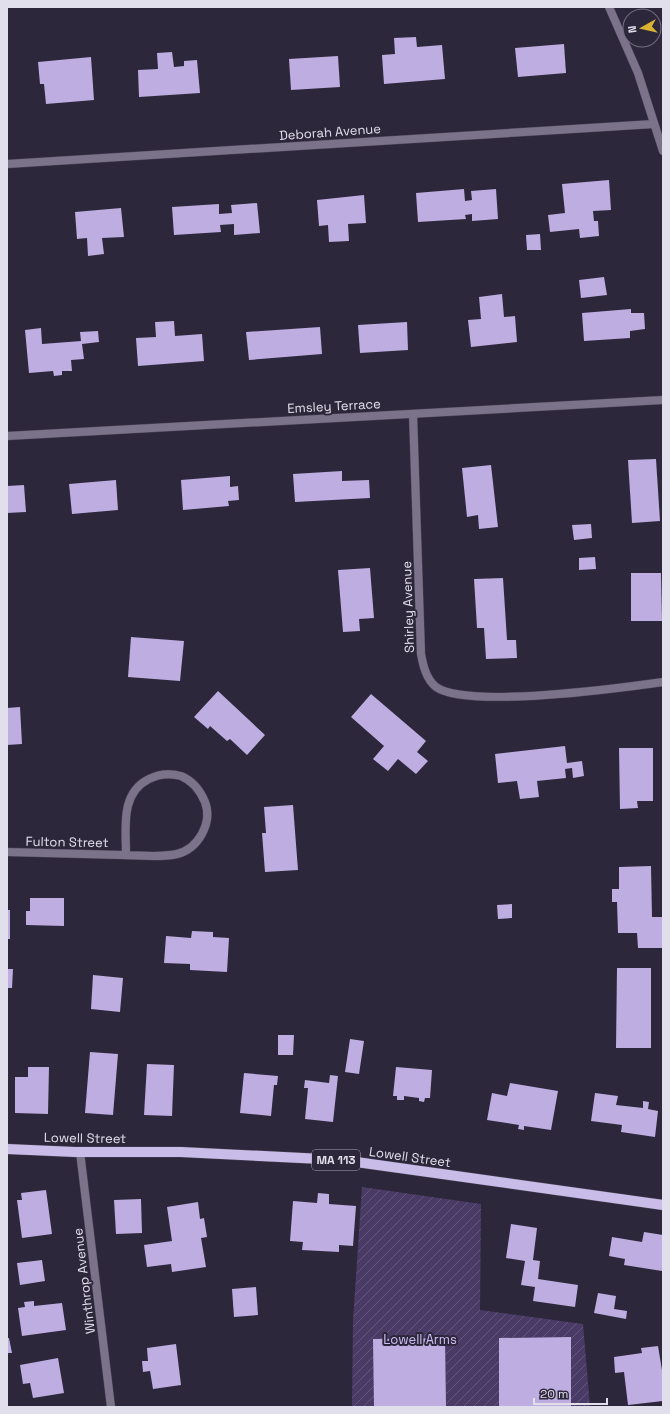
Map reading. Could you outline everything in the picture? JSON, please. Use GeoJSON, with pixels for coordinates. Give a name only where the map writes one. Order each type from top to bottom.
{"type":"FeatureCollection","features":[{"type":"Feature","properties":{"kind":"main road","name":"Lowell Street"},"geometry":{"type":"LineString","coordinates":[[7,1149],[80,1152],[181,1152],[342,1160],[663,1205]]}},
{"type":"Feature","properties":{"kind":"street"},"geometry":{"type":"LineString","coordinates":[[609,7],[638,73],[663,151]]}},
{"type":"Feature","properties":{"kind":"street","name":"Deborah Avenue"},"geometry":{"type":"LineString","coordinates":[[7,164],[654,124]]}},
{"type":"Feature","properties":{"kind":"street","name":"Emsley Terrace"},"geometry":{"type":"LineString","coordinates":[[7,436],[663,400]]}},
{"type":"Feature","properties":{"kind":"street","name":"Shirley Avenue"},"geometry":{"type":"LineString","coordinates":[[413,414],[421,654],[427,676],[436,686],[455,694],[476,697],[556,694],[663,682]]}},
{"type":"Feature","properties":{"kind":"street","name":"Fulton Street"},"geometry":{"type":"LineString","coordinates":[[7,852],[126,855],[177,854],[189,849],[198,840],[204,829],[207,817],[203,798],[193,783],[181,776],[169,774],[155,775],[143,782],[133,792],[127,805],[126,855]]}},
{"type":"Feature","properties":{"kind":"street","name":"Winthrop Avenue"},"geometry":{"type":"LineString","coordinates":[[80,1152],[111,1407]]}},
{"type":"Feature","properties":{"kind":"green space","name":"Lowell Arms"},"geometry":{"type":"Polygon","coordinates":[[[362,1187],[481,1204],[480,1310],[583,1324],[590,1407],[352,1407],[353,1321],[362,1187]]]}},
{"type":"Feature","properties":{"kind":"building"},"geometry":{"type":"Polygon","coordinates":[[[416,37],[417,47],[442,45],[445,79],[384,84],[382,55],[395,54],[394,38],[416,37]]]}},
{"type":"Feature","properties":{"kind":"building"},"geometry":{"type":"Polygon","coordinates":[[[564,44],[566,73],[518,77],[515,48],[564,44]]]}},
{"type":"Feature","properties":{"kind":"building"},"geometry":{"type":"Polygon","coordinates":[[[172,52],[174,67],[184,66],[184,61],[197,60],[200,93],[139,97],[138,70],[158,69],[157,53],[172,52]]]}},
{"type":"Feature","properties":{"kind":"building"},"geometry":{"type":"Polygon","coordinates":[[[338,56],[340,87],[291,90],[289,59],[338,56]]]}},
{"type":"Feature","properties":{"kind":"building"},"geometry":{"type":"Polygon","coordinates":[[[91,57],[94,100],[46,104],[44,84],[40,84],[38,62],[91,57]]]}},
{"type":"Feature","properties":{"kind":"building"},"geometry":{"type":"Polygon","coordinates":[[[609,180],[611,210],[593,211],[594,221],[598,221],[599,236],[580,238],[579,229],[550,232],[548,215],[565,213],[562,184],[609,180]]]}},
{"type":"Feature","properties":{"kind":"building"},"geometry":{"type":"Polygon","coordinates":[[[464,189],[465,201],[472,200],[471,191],[496,189],[498,219],[472,221],[472,214],[465,215],[466,219],[418,222],[416,193],[464,189]]]}},
{"type":"Feature","properties":{"kind":"building"},"geometry":{"type":"Polygon","coordinates":[[[364,195],[366,223],[348,224],[349,241],[329,242],[328,225],[319,226],[317,200],[364,195]]]}},
{"type":"Feature","properties":{"kind":"building"},"geometry":{"type":"Polygon","coordinates":[[[257,203],[260,233],[234,235],[234,224],[220,225],[221,232],[174,235],[172,207],[219,204],[219,214],[232,213],[231,205],[257,203]]]}},
{"type":"Feature","properties":{"kind":"building"},"geometry":{"type":"Polygon","coordinates":[[[121,208],[124,237],[102,238],[104,254],[88,256],[87,238],[77,239],[75,212],[121,208]]]}},
{"type":"Feature","properties":{"kind":"building"},"geometry":{"type":"Polygon","coordinates":[[[540,234],[541,250],[527,250],[526,235],[540,234]]]}},
{"type":"Feature","properties":{"kind":"building"},"geometry":{"type":"Polygon","coordinates":[[[604,277],[607,295],[581,298],[579,280],[604,277]]]}},
{"type":"Feature","properties":{"kind":"building"},"geometry":{"type":"Polygon","coordinates":[[[502,294],[504,317],[515,316],[517,342],[471,347],[468,320],[481,319],[479,297],[502,294]]]}},
{"type":"Feature","properties":{"kind":"building"},"geometry":{"type":"Polygon","coordinates":[[[631,309],[631,313],[644,313],[645,329],[630,331],[630,338],[584,341],[582,313],[631,309]]]}},
{"type":"Feature","properties":{"kind":"building"},"geometry":{"type":"Polygon","coordinates":[[[174,321],[175,336],[202,334],[204,361],[138,366],[136,338],[156,337],[155,322],[174,321]]]}},
{"type":"Feature","properties":{"kind":"building"},"geometry":{"type":"Polygon","coordinates":[[[407,322],[408,350],[360,353],[358,325],[407,322]]]}},
{"type":"Feature","properties":{"kind":"building"},"geometry":{"type":"Polygon","coordinates":[[[320,327],[322,354],[249,360],[246,332],[320,327]]]}},
{"type":"Feature","properties":{"kind":"building"},"geometry":{"type":"Polygon","coordinates":[[[41,328],[42,344],[81,341],[80,332],[98,331],[99,342],[82,344],[84,359],[71,360],[72,371],[62,371],[62,375],[54,376],[53,371],[29,373],[25,330],[41,328]]]}},
{"type":"Feature","properties":{"kind":"building"},"geometry":{"type":"Polygon","coordinates":[[[656,459],[660,521],[632,523],[628,460],[656,459]]]}},
{"type":"Feature","properties":{"kind":"building"},"geometry":{"type":"Polygon","coordinates":[[[491,465],[498,527],[479,529],[478,515],[467,517],[462,468],[491,465]]]}},
{"type":"Feature","properties":{"kind":"building"},"geometry":{"type":"Polygon","coordinates":[[[342,471],[342,481],[369,480],[370,498],[295,502],[293,474],[342,471]]]}},
{"type":"Feature","properties":{"kind":"building"},"geometry":{"type":"Polygon","coordinates":[[[230,476],[230,487],[238,486],[239,500],[228,501],[229,506],[183,510],[181,480],[230,476]]]}},
{"type":"Feature","properties":{"kind":"building"},"geometry":{"type":"Polygon","coordinates":[[[116,480],[118,510],[72,514],[69,484],[116,480]]]}},
{"type":"Feature","properties":{"kind":"building"},"geometry":{"type":"Polygon","coordinates":[[[24,485],[26,512],[7,513],[7,486],[24,485]]]}},
{"type":"Feature","properties":{"kind":"building"},"geometry":{"type":"Polygon","coordinates":[[[591,524],[592,538],[574,540],[572,525],[591,524]]]}},
{"type":"Feature","properties":{"kind":"building"},"geometry":{"type":"Polygon","coordinates":[[[595,557],[596,569],[579,570],[579,558],[595,557]]]}},
{"type":"Feature","properties":{"kind":"building"},"geometry":{"type":"Polygon","coordinates":[[[370,568],[374,618],[359,619],[360,631],[343,632],[338,570],[370,568]]]}},
{"type":"Feature","properties":{"kind":"building"},"geometry":{"type":"Polygon","coordinates":[[[631,573],[661,573],[662,621],[631,621],[631,573]]]}},
{"type":"Feature","properties":{"kind":"building"},"geometry":{"type":"Polygon","coordinates":[[[503,578],[507,640],[516,640],[517,658],[486,659],[484,628],[477,628],[474,579],[503,578]]]}},
{"type":"Feature","properties":{"kind":"building"},"geometry":{"type":"Polygon","coordinates":[[[131,637],[184,641],[180,681],[128,677],[131,637]]]}},
{"type":"Feature","properties":{"kind":"building"},"geometry":{"type":"Polygon","coordinates":[[[218,691],[265,735],[247,755],[230,739],[227,741],[210,726],[208,729],[194,717],[218,691]]]}},
{"type":"Feature","properties":{"kind":"building"},"geometry":{"type":"Polygon","coordinates":[[[371,694],[426,741],[417,752],[428,761],[416,774],[398,759],[388,771],[373,759],[384,746],[351,717],[371,694]]]}},
{"type":"Feature","properties":{"kind":"building"},"geometry":{"type":"Polygon","coordinates":[[[20,707],[22,744],[7,745],[7,708],[20,707]]]}},
{"type":"Feature","properties":{"kind":"building"},"geometry":{"type":"Polygon","coordinates":[[[565,746],[567,763],[582,761],[584,776],[573,778],[572,768],[565,769],[566,778],[537,781],[539,797],[520,799],[517,781],[498,783],[495,754],[565,746]]]}},
{"type":"Feature","properties":{"kind":"building"},"geometry":{"type":"Polygon","coordinates":[[[619,748],[653,748],[653,801],[637,801],[638,808],[620,809],[619,748]]]}},
{"type":"Feature","properties":{"kind":"building"},"geometry":{"type":"Polygon","coordinates":[[[293,805],[298,870],[265,872],[262,833],[266,833],[264,807],[293,805]]]}},
{"type":"Feature","properties":{"kind":"building"},"geometry":{"type":"Polygon","coordinates":[[[651,866],[652,917],[663,917],[663,948],[638,948],[637,933],[618,933],[617,902],[612,902],[612,889],[619,889],[619,867],[651,866]]]}},
{"type":"Feature","properties":{"kind":"building"},"geometry":{"type":"Polygon","coordinates":[[[30,898],[64,898],[64,926],[26,925],[26,911],[30,911],[30,898]]]}},
{"type":"Feature","properties":{"kind":"building"},"geometry":{"type":"Polygon","coordinates":[[[512,904],[512,918],[498,919],[497,905],[512,904]]]}},
{"type":"Feature","properties":{"kind":"building"},"geometry":{"type":"Polygon","coordinates":[[[7,910],[10,910],[10,939],[7,939],[7,910]]]}},
{"type":"Feature","properties":{"kind":"building"},"geometry":{"type":"Polygon","coordinates":[[[192,931],[213,932],[213,937],[229,938],[227,972],[190,970],[190,964],[164,963],[166,936],[191,938],[192,931]]]}},
{"type":"Feature","properties":{"kind":"building"},"geometry":{"type":"Polygon","coordinates":[[[617,968],[651,968],[651,1048],[616,1048],[617,968]]]}},
{"type":"Feature","properties":{"kind":"building"},"geometry":{"type":"Polygon","coordinates":[[[7,969],[13,969],[12,988],[7,988],[7,969]]]}},
{"type":"Feature","properties":{"kind":"building"},"geometry":{"type":"Polygon","coordinates":[[[93,975],[123,978],[120,1012],[91,1009],[93,975]]]}},
{"type":"Feature","properties":{"kind":"building"},"geometry":{"type":"Polygon","coordinates":[[[278,1035],[294,1035],[293,1055],[278,1055],[278,1035]]]}},
{"type":"Feature","properties":{"kind":"building"},"geometry":{"type":"Polygon","coordinates":[[[350,1039],[364,1041],[359,1074],[345,1072],[350,1039]]]}},
{"type":"Feature","properties":{"kind":"building"},"geometry":{"type":"Polygon","coordinates":[[[90,1052],[118,1054],[113,1115],[85,1113],[90,1052]]]}},
{"type":"Feature","properties":{"kind":"building"},"geometry":{"type":"Polygon","coordinates":[[[147,1064],[174,1065],[172,1116],[144,1115],[147,1064]]]}},
{"type":"Feature","properties":{"kind":"building"},"geometry":{"type":"Polygon","coordinates":[[[28,1067],[49,1067],[48,1114],[15,1113],[15,1077],[28,1077],[28,1067]]]}},
{"type":"Feature","properties":{"kind":"building"},"geometry":{"type":"Polygon","coordinates":[[[396,1067],[432,1070],[430,1098],[425,1098],[424,1102],[419,1101],[419,1098],[404,1096],[404,1100],[397,1100],[397,1096],[393,1096],[396,1067]]]}},
{"type":"Feature","properties":{"kind":"building"},"geometry":{"type":"Polygon","coordinates":[[[244,1073],[278,1076],[277,1085],[274,1085],[271,1116],[240,1113],[244,1073]]]}},
{"type":"Feature","properties":{"kind":"building"},"geometry":{"type":"Polygon","coordinates":[[[330,1075],[338,1076],[333,1122],[305,1119],[308,1088],[304,1088],[305,1080],[329,1083],[330,1075]]]}},
{"type":"Feature","properties":{"kind":"building"},"geometry":{"type":"Polygon","coordinates":[[[510,1083],[558,1091],[551,1130],[524,1126],[524,1130],[518,1129],[519,1125],[487,1120],[492,1093],[507,1096],[510,1083]]]}},
{"type":"Feature","properties":{"kind":"building"},"geometry":{"type":"Polygon","coordinates":[[[595,1093],[618,1096],[616,1105],[643,1108],[643,1101],[649,1102],[648,1109],[658,1111],[655,1137],[621,1132],[622,1125],[591,1121],[595,1093]]]}},
{"type":"Feature","properties":{"kind":"building"},"geometry":{"type":"Polygon","coordinates":[[[46,1190],[52,1234],[22,1238],[17,1200],[22,1200],[21,1193],[46,1190]]]}},
{"type":"Feature","properties":{"kind":"building"},"geometry":{"type":"Polygon","coordinates":[[[318,1193],[329,1194],[329,1204],[356,1206],[353,1246],[339,1245],[339,1252],[302,1250],[303,1242],[290,1241],[293,1201],[317,1203],[318,1193]]]}},
{"type":"Feature","properties":{"kind":"building"},"geometry":{"type":"Polygon","coordinates":[[[141,1199],[142,1233],[116,1234],[114,1200],[141,1199]]]}},
{"type":"Feature","properties":{"kind":"building"},"geometry":{"type":"Polygon","coordinates":[[[198,1202],[200,1219],[204,1218],[207,1237],[201,1238],[206,1267],[172,1272],[171,1264],[147,1267],[144,1245],[172,1241],[167,1207],[198,1202]]]}},
{"type":"Feature","properties":{"kind":"building"},"geometry":{"type":"Polygon","coordinates":[[[511,1224],[537,1228],[533,1260],[540,1261],[538,1279],[578,1285],[575,1307],[533,1301],[535,1287],[521,1285],[525,1261],[506,1258],[511,1224]]]}},
{"type":"Feature","properties":{"kind":"building"},"geometry":{"type":"Polygon","coordinates":[[[644,1232],[663,1235],[662,1271],[624,1265],[625,1259],[609,1256],[612,1237],[642,1242],[644,1232]]]}},
{"type":"Feature","properties":{"kind":"building"},"geometry":{"type":"Polygon","coordinates":[[[42,1260],[45,1281],[20,1285],[17,1263],[42,1260]]]}},
{"type":"Feature","properties":{"kind":"building"},"geometry":{"type":"Polygon","coordinates":[[[256,1287],[258,1315],[234,1317],[232,1289],[256,1287]]]}},
{"type":"Feature","properties":{"kind":"building"},"geometry":{"type":"Polygon","coordinates":[[[598,1293],[616,1296],[614,1309],[627,1311],[626,1319],[594,1313],[598,1293]]]}},
{"type":"Feature","properties":{"kind":"building"},"geometry":{"type":"Polygon","coordinates":[[[34,1301],[34,1306],[62,1303],[66,1330],[22,1336],[18,1308],[25,1307],[24,1302],[34,1301]]]}},
{"type":"Feature","properties":{"kind":"building"},"geometry":{"type":"Polygon","coordinates":[[[571,1337],[571,1407],[499,1407],[499,1338],[571,1337]]]}},
{"type":"Feature","properties":{"kind":"building"},"geometry":{"type":"Polygon","coordinates":[[[7,1338],[9,1338],[12,1353],[7,1353],[7,1338]]]}},
{"type":"Feature","properties":{"kind":"building"},"geometry":{"type":"Polygon","coordinates":[[[445,1338],[446,1407],[374,1407],[373,1339],[445,1338]]]}},
{"type":"Feature","properties":{"kind":"building"},"geometry":{"type":"Polygon","coordinates":[[[176,1344],[181,1385],[153,1389],[150,1371],[143,1372],[142,1361],[148,1361],[147,1348],[176,1344]]]}},
{"type":"Feature","properties":{"kind":"building"},"geometry":{"type":"Polygon","coordinates":[[[658,1346],[663,1376],[663,1401],[628,1405],[624,1372],[615,1373],[614,1357],[642,1353],[641,1348],[658,1346]]]}},
{"type":"Feature","properties":{"kind":"building"},"geometry":{"type":"Polygon","coordinates":[[[58,1358],[64,1393],[33,1398],[30,1383],[23,1384],[20,1365],[58,1358]]]}}]}
